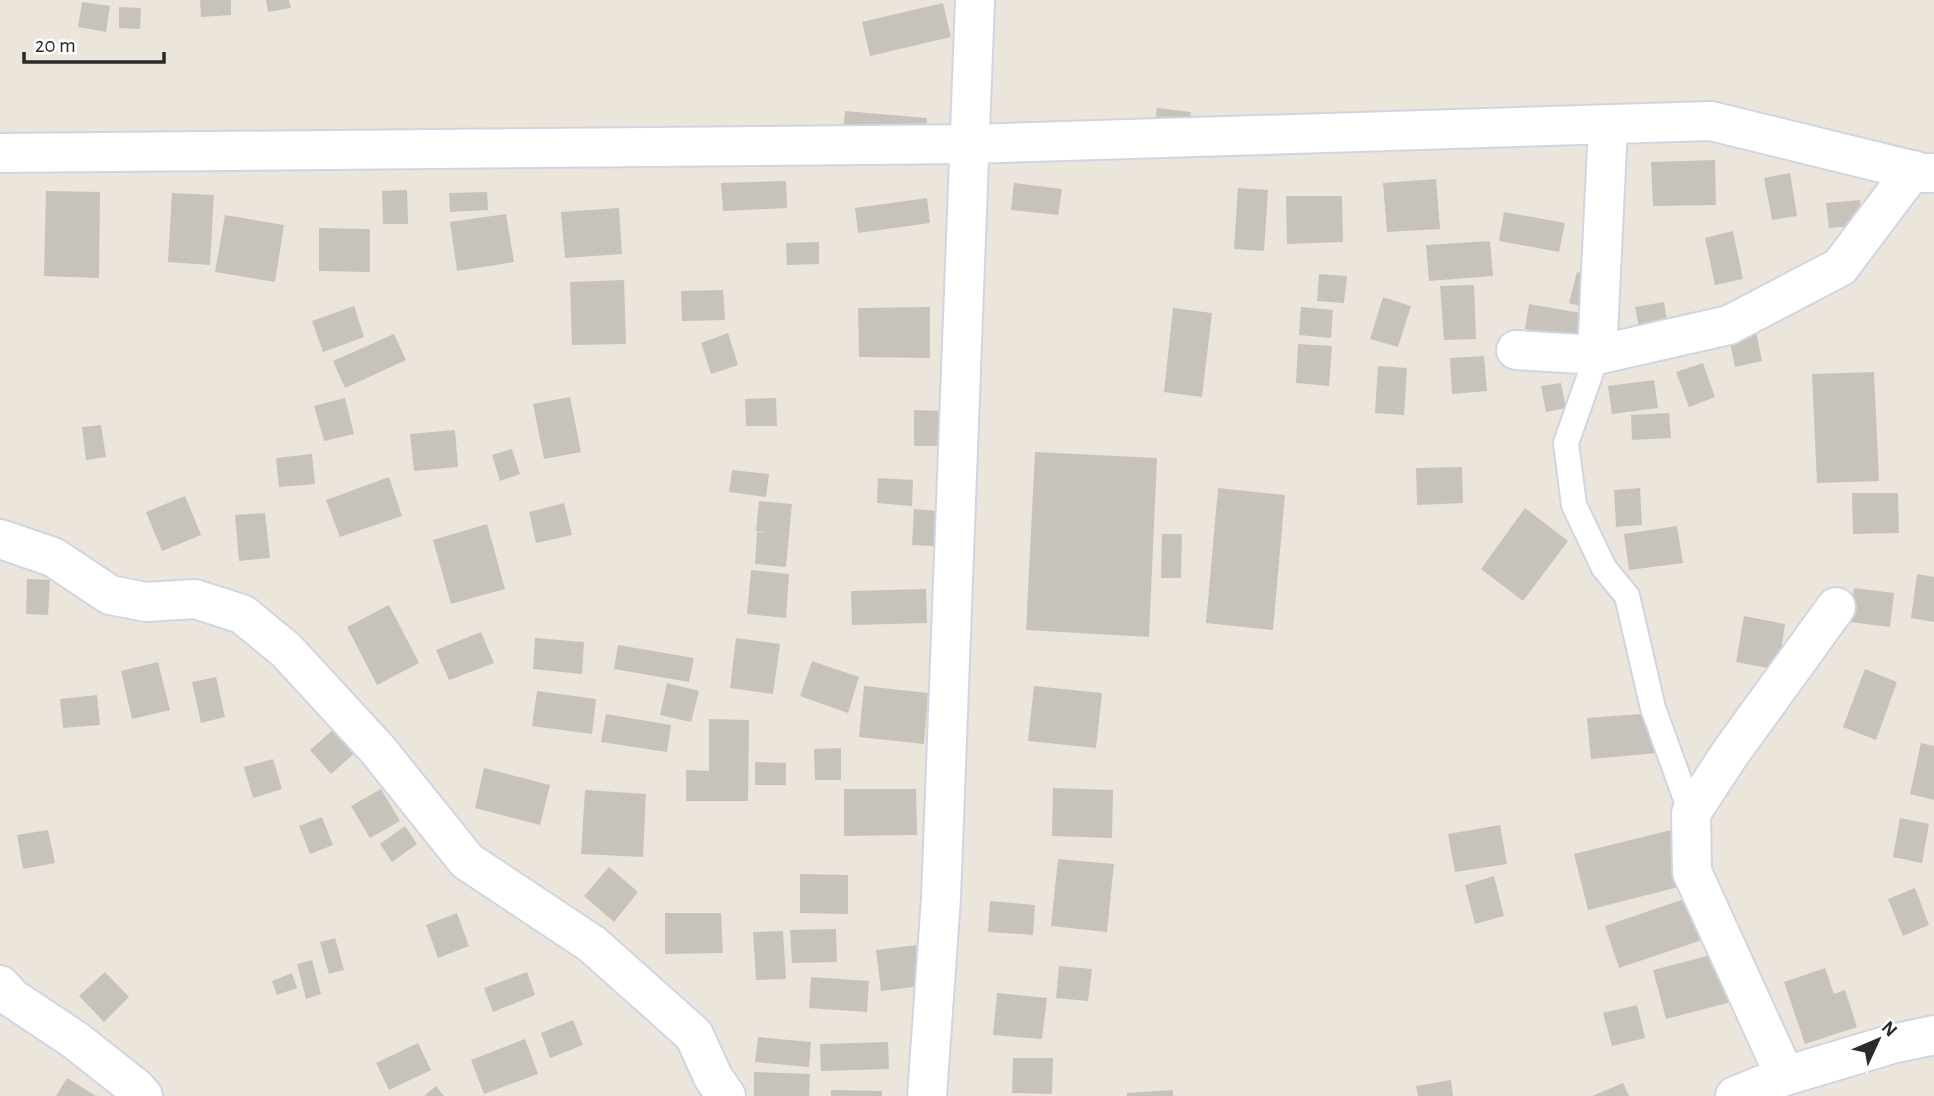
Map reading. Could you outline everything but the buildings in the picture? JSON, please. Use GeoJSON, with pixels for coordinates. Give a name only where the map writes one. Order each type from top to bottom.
{"type":"FeatureCollection","features":[{"type":"Feature","properties":{"kind":"street"},"geometry":{"type":"LineString","coordinates":[[928,1096],[942,898],[975,0]]}},
{"type":"Feature","properties":{"kind":"street"},"geometry":{"type":"LineString","coordinates":[[0,153],[970,144],[1711,121],[1923,172],[1840,267],[1729,325],[1597,355],[1516,350]]}},
{"type":"Feature","properties":{"kind":"street"},"geometry":{"type":"LineString","coordinates":[[1597,355],[1608,126]]}},
{"type":"Feature","properties":{"kind":"street"},"geometry":{"type":"LineString","coordinates":[[0,540],[53,557],[110,595],[146,603],[195,598],[242,614],[286,650],[379,750],[467,861],[592,944],[694,1035],[713,1077],[726,1096]]}},
{"type":"Feature","properties":{"kind":"street"},"geometry":{"type":"LineString","coordinates":[[1785,1076],[1692,872],[1691,813],[1729,755],[1836,607]]}},
{"type":"Feature","properties":{"kind":"street"},"geometry":{"type":"LineString","coordinates":[[0,985],[12,998],[75,1040],[144,1096]]}},
{"type":"Feature","properties":{"kind":"street"},"geometry":{"type":"LineString","coordinates":[[1735,1096],[1785,1076],[1892,1044],[1934,1035]]}},
{"type":"Feature","properties":{"kind":"lane"},"geometry":{"type":"LineString","coordinates":[[1597,355],[1566,443],[1574,505],[1604,568],[1627,596],[1653,708],[1691,813]]}}]}
